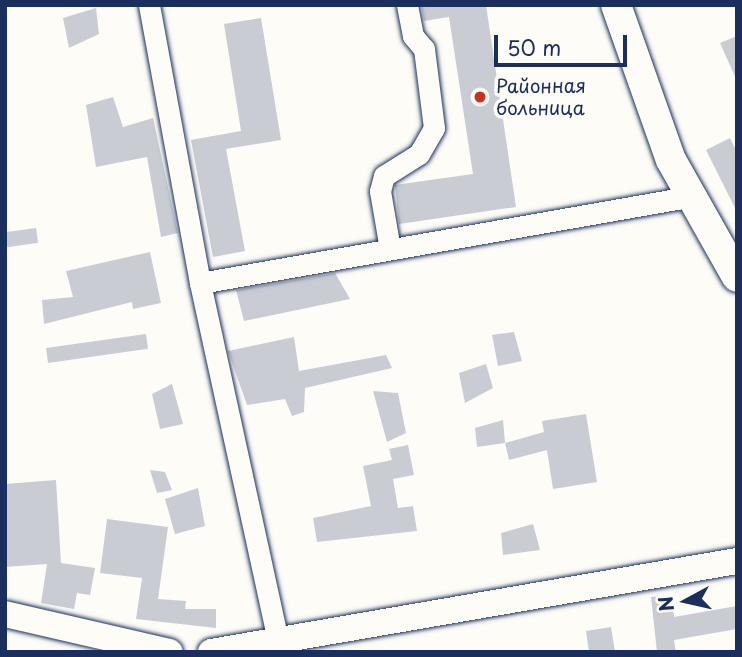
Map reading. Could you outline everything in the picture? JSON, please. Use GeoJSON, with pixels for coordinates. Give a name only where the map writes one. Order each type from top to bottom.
{"type":"FeatureCollection","features":[{"type":"Feature","properties":{"kind":"main road"},"geometry":{"type":"LineString","coordinates":[[616,5],[689,197],[737,277]]}},
{"type":"Feature","properties":{"kind":"street"},"geometry":{"type":"LineString","coordinates":[[149,5],[200,283],[279,644]]}},
{"type":"Feature","properties":{"kind":"street"},"geometry":{"type":"LineString","coordinates":[[390,249],[380,191],[384,176],[419,155],[434,128],[424,50],[413,36],[407,5]]}},
{"type":"Feature","properties":{"kind":"street"},"geometry":{"type":"LineString","coordinates":[[200,283],[689,197]]}},
{"type":"Feature","properties":{"kind":"street"},"geometry":{"type":"LineString","coordinates":[[211,652],[279,644],[737,561]]}},
{"type":"Feature","properties":{"kind":"street"},"geometry":{"type":"LineString","coordinates":[[5,614],[170,652]]}},
{"type":"Feature","properties":{"kind":"building","name":"Районная больница"},"geometry":{"type":"Polygon","coordinates":[[[421,5],[486,5],[516,207],[399,224],[395,185],[473,174],[449,17],[424,21],[421,5]]]}},
{"type":"Feature","properties":{"kind":"building"},"geometry":{"type":"Polygon","coordinates":[[[96,8],[99,34],[69,48],[63,18],[96,8]]]}},
{"type":"Feature","properties":{"kind":"building"},"geometry":{"type":"Polygon","coordinates":[[[261,18],[281,140],[226,149],[245,251],[213,257],[191,140],[241,131],[224,24],[261,18]]]}},
{"type":"Feature","properties":{"kind":"building"},"geometry":{"type":"Polygon","coordinates":[[[737,36],[737,81],[720,43],[737,36]]]}},
{"type":"Feature","properties":{"kind":"building"},"geometry":{"type":"Polygon","coordinates":[[[113,97],[123,127],[153,118],[178,233],[161,237],[147,157],[96,167],[86,105],[113,97]]]}},
{"type":"Feature","properties":{"kind":"building"},"geometry":{"type":"Polygon","coordinates":[[[730,138],[737,152],[737,212],[706,150],[730,138]]]}},
{"type":"Feature","properties":{"kind":"building"},"geometry":{"type":"Polygon","coordinates":[[[36,228],[38,243],[7,247],[5,232],[36,228]]]}},
{"type":"Feature","properties":{"kind":"building"},"geometry":{"type":"Polygon","coordinates":[[[150,252],[161,303],[133,309],[132,302],[44,324],[42,300],[73,297],[66,271],[150,252]]]}},
{"type":"Feature","properties":{"kind":"building"},"geometry":{"type":"Polygon","coordinates":[[[335,273],[350,299],[244,321],[236,290],[335,273]]]}},
{"type":"Feature","properties":{"kind":"building"},"geometry":{"type":"Polygon","coordinates":[[[514,332],[522,361],[498,366],[492,335],[514,332]]]}},
{"type":"Feature","properties":{"kind":"building"},"geometry":{"type":"Polygon","coordinates":[[[146,334],[148,349],[48,363],[46,348],[146,334]]]}},
{"type":"Feature","properties":{"kind":"building"},"geometry":{"type":"Polygon","coordinates":[[[294,337],[299,371],[386,355],[392,368],[305,388],[304,412],[292,416],[285,399],[247,405],[228,351],[294,337]]]}},
{"type":"Feature","properties":{"kind":"building"},"geometry":{"type":"Polygon","coordinates":[[[486,364],[493,388],[465,403],[459,373],[486,364]]]}},
{"type":"Feature","properties":{"kind":"building"},"geometry":{"type":"Polygon","coordinates":[[[172,384],[183,424],[160,429],[152,394],[172,384]]]}},
{"type":"Feature","properties":{"kind":"building"},"geometry":{"type":"Polygon","coordinates":[[[373,391],[398,393],[406,433],[387,442],[373,391]]]}},
{"type":"Feature","properties":{"kind":"building"},"geometry":{"type":"Polygon","coordinates":[[[586,414],[597,482],[553,489],[547,450],[509,460],[505,443],[544,432],[542,421],[586,414]]]}},
{"type":"Feature","properties":{"kind":"building"},"geometry":{"type":"Polygon","coordinates":[[[503,420],[505,443],[477,447],[475,428],[503,420]]]}},
{"type":"Feature","properties":{"kind":"building"},"geometry":{"type":"Polygon","coordinates":[[[408,445],[414,475],[393,479],[398,508],[413,506],[417,531],[317,542],[313,518],[371,506],[363,466],[392,460],[389,449],[408,445]]]}},
{"type":"Feature","properties":{"kind":"building"},"geometry":{"type":"Polygon","coordinates":[[[150,470],[165,472],[172,490],[157,493],[150,470]]]}},
{"type":"Feature","properties":{"kind":"building"},"geometry":{"type":"Polygon","coordinates":[[[56,480],[61,563],[95,568],[90,595],[77,593],[74,609],[41,603],[47,564],[5,567],[5,484],[56,480]]]}},
{"type":"Feature","properties":{"kind":"building"},"geometry":{"type":"Polygon","coordinates":[[[198,488],[205,526],[175,534],[165,499],[198,488]]]}},
{"type":"Feature","properties":{"kind":"building"},"geometry":{"type":"Polygon","coordinates":[[[107,519],[168,527],[158,599],[186,601],[185,609],[216,609],[216,628],[136,619],[142,578],[100,573],[107,519]]]}},
{"type":"Feature","properties":{"kind":"building"},"geometry":{"type":"Polygon","coordinates":[[[533,524],[540,550],[503,555],[501,533],[533,524]]]}},
{"type":"Feature","properties":{"kind":"building"},"geometry":{"type":"Polygon","coordinates":[[[672,595],[674,617],[737,606],[737,629],[674,640],[676,652],[657,652],[651,597],[672,595]]]}},
{"type":"Feature","properties":{"kind":"building"},"geometry":{"type":"Polygon","coordinates":[[[611,627],[615,652],[589,652],[586,631],[611,627]]]}},
{"type":"Feature","properties":{"kind":"place","name":"Районная больница"},"geometry":{"type":"Point","coordinates":[480,97]}}]}
